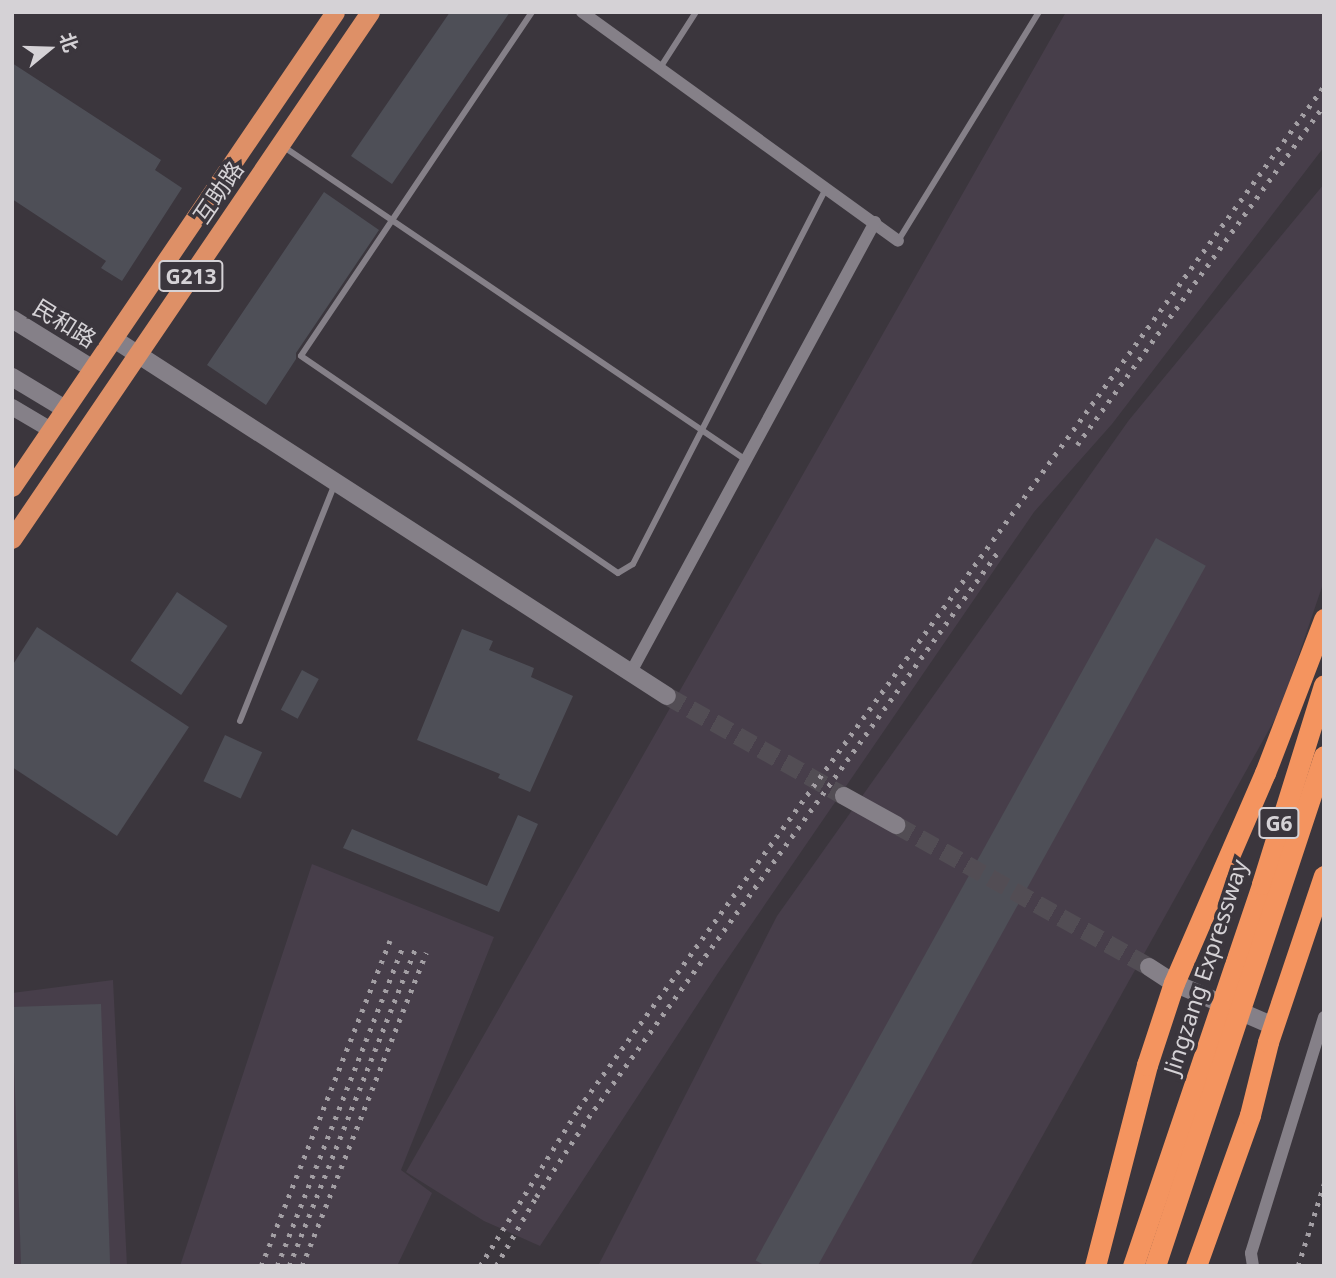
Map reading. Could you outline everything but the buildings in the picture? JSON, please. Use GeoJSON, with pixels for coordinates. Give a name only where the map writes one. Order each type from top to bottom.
{"type":"FeatureCollection","features":[{"type":"Feature","properties":{"kind":"highway","name":"互助路"},"geometry":{"type":"LineString","coordinates":[[12,487],[335,12]]}},
{"type":"Feature","properties":{"kind":"highway","name":"互助路"},"geometry":{"type":"LineString","coordinates":[[12,539],[370,12]]}},
{"type":"Feature","properties":{"kind":"highway"},"geometry":{"type":"LineString","coordinates":[[1095,1266],[1147,1065],[1174,983],[1260,786],[1324,619]]}},
{"type":"Feature","properties":{"kind":"highway","name":"Jingzang Expressway"},"geometry":{"type":"LineString","coordinates":[[1133,1266],[1324,685]]}},
{"type":"Feature","properties":{"kind":"highway","name":"Jingzang Expressway"},"geometry":{"type":"LineString","coordinates":[[1155,1266],[1254,974],[1324,756]]}},
{"type":"Feature","properties":{"kind":"highway"},"geometry":{"type":"LineString","coordinates":[[1196,1266],[1250,1115],[1274,1027],[1324,876]]}},
{"type":"Feature","properties":{"kind":"main road","name":"民和路"},"geometry":{"type":"LineString","coordinates":[[12,319],[93,369]]}},
{"type":"Feature","properties":{"kind":"main road"},"geometry":{"type":"LineString","coordinates":[[114,339],[667,696]]}},
{"type":"Feature","properties":{"kind":"main road"},"geometry":{"type":"LineString","coordinates":[[12,377],[65,409]]}},
{"type":"Feature","properties":{"kind":"main road"},"geometry":{"type":"LineString","coordinates":[[844,796],[896,825]]}},
{"type":"Feature","properties":{"kind":"main road"},"geometry":{"type":"LineString","coordinates":[[1149,967],[1174,983],[1274,1027]]}},
{"type":"Feature","properties":{"kind":"street"},"geometry":{"type":"LineString","coordinates":[[583,12],[898,241]]}},
{"type":"Feature","properties":{"kind":"street"},"geometry":{"type":"LineString","coordinates":[[631,672],[874,222]]}},
{"type":"Feature","properties":{"kind":"street"},"geometry":{"type":"LineString","coordinates":[[12,407],[51,429]]}},
{"type":"Feature","properties":{"kind":"street"},"geometry":{"type":"LineString","coordinates":[[1253,1266],[1251,1253],[1324,1017]]}},
{"type":"Feature","properties":{"kind":"lane"},"geometry":{"type":"LineString","coordinates":[[532,12],[301,356],[618,573],[633,564],[827,188]]}},
{"type":"Feature","properties":{"kind":"lane"},"geometry":{"type":"LineString","coordinates":[[660,68],[696,12]]}},
{"type":"Feature","properties":{"kind":"lane"},"geometry":{"type":"LineString","coordinates":[[898,241],[1039,12]]}},
{"type":"Feature","properties":{"kind":"lane"},"geometry":{"type":"LineString","coordinates":[[280,144],[746,460]]}},
{"type":"Feature","properties":{"kind":"lane"},"geometry":{"type":"LineString","coordinates":[[240,721],[336,482]]}},
{"type":"Feature","properties":{"kind":"shaded area"},"geometry":{"type":"Polygon","coordinates":[[[1066,12],[1324,12],[1324,147],[1112,424],[1034,512],[718,973],[540,1246],[484,1221],[406,1172],[1066,12]]]}},
{"type":"Feature","properties":{"kind":"shaded area"},"geometry":{"type":"Polygon","coordinates":[[[1324,184],[1324,581],[1280,710],[970,1266],[598,1266],[777,916],[1129,420],[1324,184]]]}},
{"type":"Feature","properties":{"kind":"shaded area"},"geometry":{"type":"Polygon","coordinates":[[[312,864],[494,937],[401,1170],[432,1193],[397,1266],[180,1266],[312,864]]]}},
{"type":"Feature","properties":{"kind":"shaded area"},"geometry":{"type":"Polygon","coordinates":[[[113,980],[127,1266],[12,1266],[12,993],[113,980]]]}},
{"type":"Feature","properties":{"kind":"tunnel"},"geometry":{"type":"LineString","coordinates":[[667,696],[844,796]]}},
{"type":"Feature","properties":{"kind":"tunnel"},"geometry":{"type":"LineString","coordinates":[[896,825],[1149,967]]}},
{"type":"Feature","properties":{"kind":"railway"},"geometry":{"type":"LineString","coordinates":[[480,1266],[578,1109],[1324,86]]}},
{"type":"Feature","properties":{"kind":"railway"},"geometry":{"type":"LineString","coordinates":[[1077,445],[1324,105]]}},
{"type":"Feature","properties":{"kind":"railway"},"geometry":{"type":"LineString","coordinates":[[496,1266],[536,1197],[588,1118],[1000,549]]}},
{"type":"Feature","properties":{"kind":"railway"},"geometry":{"type":"LineString","coordinates":[[261,1266],[390,941]]}},
{"type":"Feature","properties":{"kind":"railway"},"geometry":{"type":"LineString","coordinates":[[277,1266],[404,944]]}},
{"type":"Feature","properties":{"kind":"railway"},"geometry":{"type":"LineString","coordinates":[[289,1266],[415,950]]}},
{"type":"Feature","properties":{"kind":"railway"},"geometry":{"type":"LineString","coordinates":[[302,1266],[426,953]]}},
{"type":"Feature","properties":{"kind":"railway"},"geometry":{"type":"LineString","coordinates":[[1298,1266],[1324,1184]]}}]}
